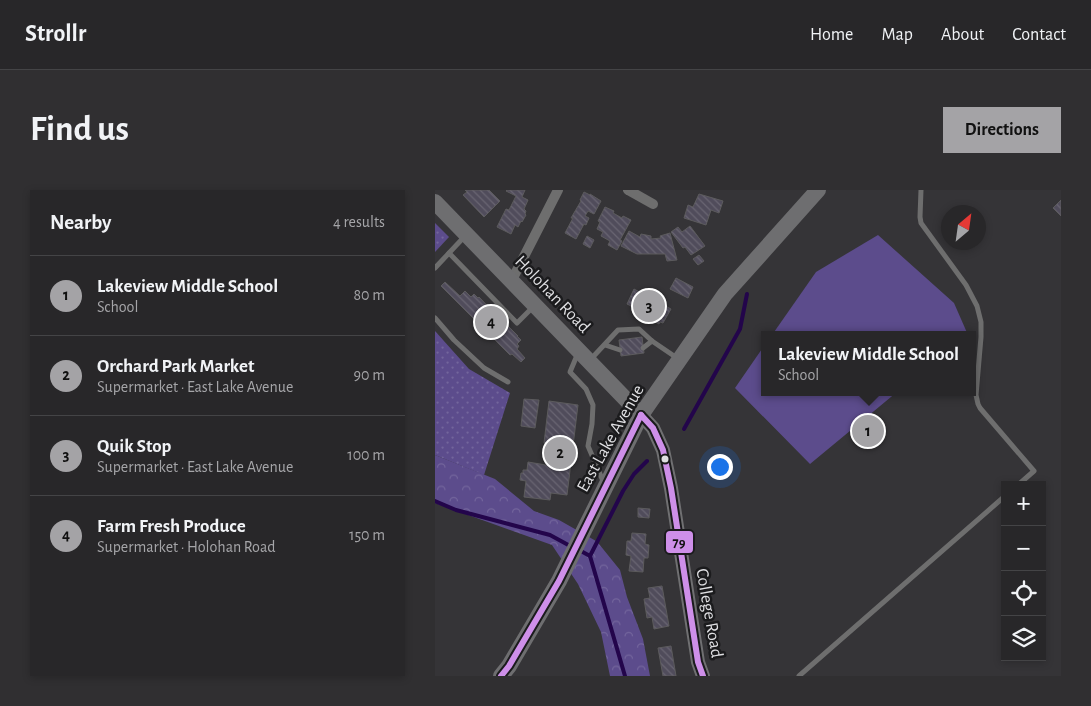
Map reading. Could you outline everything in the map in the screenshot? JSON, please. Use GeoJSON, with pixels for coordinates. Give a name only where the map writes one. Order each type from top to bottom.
{"type":"FeatureCollection","features":[{"type":"Feature","properties":{"kind":"main road","name":"East Lake Avenue"},"geometry":{"type":"LineString","coordinates":[[501,676],[509,666],[559,581],[641,415],[725,294],[818,190]]}},
{"type":"Feature","properties":{"kind":"main road","name":"Holohan Road"},"geometry":{"type":"LineString","coordinates":[[435,202],[641,415]]}},
{"type":"Feature","properties":{"kind":"street"},"geometry":{"type":"LineString","coordinates":[[512,280],[558,190]]}},
{"type":"Feature","properties":{"kind":"street"},"geometry":{"type":"LineString","coordinates":[[627,190],[653,204]]}},
{"type":"Feature","properties":{"kind":"street","name":"College Road"},"geometry":{"type":"LineString","coordinates":[[641,415],[653,428],[663,450],[671,488],[698,662],[703,676]]}},
{"type":"Feature","properties":{"kind":"lane"},"geometry":{"type":"LineString","coordinates":[[921,190],[921,223],[966,285],[975,299],[980,314],[981,337],[976,395],[978,404],[1033,471],[1022,481]]}},
{"type":"Feature","properties":{"kind":"lane"},"geometry":{"type":"LineString","coordinates":[[435,268],[467,234]]}},
{"type":"Feature","properties":{"kind":"lane"},"geometry":{"type":"LineString","coordinates":[[449,253],[517,323],[536,305]]}},
{"type":"Feature","properties":{"kind":"lane"},"geometry":{"type":"LineString","coordinates":[[435,318],[454,340],[484,368],[508,382]]}},
{"type":"Feature","properties":{"kind":"lane"},"geometry":{"type":"LineString","coordinates":[[605,486],[588,446],[593,405],[586,389],[569,372],[584,356],[605,345],[618,330],[639,329],[652,341],[680,359]]}},
{"type":"Feature","properties":{"kind":"lane"},"geometry":{"type":"LineString","coordinates":[[643,348],[652,341]]}},
{"type":"Feature","properties":{"kind":"lane"},"geometry":{"type":"LineString","coordinates":[[605,345],[620,350]]}},
{"type":"Feature","properties":{"kind":"lane"},"geometry":{"type":"LineString","coordinates":[[799,676],[1001,499]]}},
{"type":"Feature","properties":{"kind":"green space"},"geometry":{"type":"Polygon","coordinates":[[[435,223],[449,237],[435,252],[435,223]]]}},
{"type":"Feature","properties":{"kind":"green space"},"geometry":{"type":"Polygon","coordinates":[[[878,235],[954,303],[966,331],[775,331],[816,272],[878,235]]]}},
{"type":"Feature","properties":{"kind":"green space"},"geometry":{"type":"Polygon","coordinates":[[[435,331],[469,369],[510,393],[484,475],[435,455],[435,331]]]}},
{"type":"Feature","properties":{"kind":"green space"},"geometry":{"type":"Polygon","coordinates":[[[761,350],[761,396],[892,396],[810,464],[735,388],[761,350]]]}},
{"type":"Feature","properties":{"kind":"green space"},"geometry":{"type":"Polygon","coordinates":[[[435,455],[495,479],[534,511],[559,520],[599,544],[620,570],[627,597],[643,639],[650,676],[610,676],[601,632],[578,584],[552,545],[435,503],[435,455]]]}},
{"type":"Feature","properties":{"kind":"building"},"geometry":{"type":"Polygon","coordinates":[[[465,190],[489,190],[500,201],[484,217],[463,195],[467,192],[465,190]]]}},
{"type":"Feature","properties":{"kind":"building"},"geometry":{"type":"Polygon","coordinates":[[[507,190],[525,190],[522,197],[528,200],[524,209],[526,215],[518,227],[515,225],[511,234],[497,227],[506,209],[509,210],[516,196],[507,190]]]}},
{"type":"Feature","properties":{"kind":"building"},"geometry":{"type":"Polygon","coordinates":[[[584,192],[601,201],[594,214],[588,211],[585,216],[589,218],[586,225],[584,224],[576,239],[565,233],[584,192]]]}},
{"type":"Feature","properties":{"kind":"building"},"geometry":{"type":"Polygon","coordinates":[[[699,194],[723,201],[719,213],[711,210],[706,225],[684,218],[688,205],[693,207],[699,194]]]}},
{"type":"Feature","properties":{"kind":"building"},"geometry":{"type":"Polygon","coordinates":[[[1061,200],[1061,216],[1053,208],[1061,200]]]}},
{"type":"Feature","properties":{"kind":"building"},"geometry":{"type":"Polygon","coordinates":[[[605,207],[614,211],[613,213],[622,218],[623,216],[631,220],[620,240],[622,241],[617,250],[608,245],[610,241],[601,236],[603,232],[597,229],[600,222],[598,221],[605,207]]]}},
{"type":"Feature","properties":{"kind":"building"},"geometry":{"type":"Polygon","coordinates":[[[690,226],[705,246],[691,255],[671,232],[678,227],[682,232],[690,226]]]}},
{"type":"Feature","properties":{"kind":"building"},"geometry":{"type":"Polygon","coordinates":[[[629,231],[640,237],[641,234],[651,236],[651,239],[661,238],[660,236],[670,233],[677,260],[667,261],[665,254],[637,254],[621,246],[629,231]]]}},
{"type":"Feature","properties":{"kind":"building"},"geometry":{"type":"Polygon","coordinates":[[[587,236],[594,240],[590,248],[583,244],[587,236]]]}},
{"type":"Feature","properties":{"kind":"building"},"geometry":{"type":"Polygon","coordinates":[[[699,255],[704,261],[698,265],[693,259],[699,255]]]}},
{"type":"Feature","properties":{"kind":"building"},"geometry":{"type":"Polygon","coordinates":[[[676,278],[693,287],[688,298],[670,289],[676,278]]]}},
{"type":"Feature","properties":{"kind":"building"},"geometry":{"type":"Polygon","coordinates":[[[445,282],[460,296],[465,291],[471,297],[474,294],[479,297],[498,317],[501,314],[508,320],[505,323],[521,340],[517,344],[519,346],[517,349],[525,358],[521,362],[512,354],[510,355],[441,286],[445,282]]]}},
{"type":"Feature","properties":{"kind":"building"},"geometry":{"type":"Polygon","coordinates":[[[634,289],[671,309],[663,323],[660,322],[659,324],[636,312],[637,309],[627,304],[634,289]]]}},
{"type":"Feature","properties":{"kind":"building"},"geometry":{"type":"Polygon","coordinates":[[[642,337],[644,353],[621,356],[619,340],[642,337]]]}},
{"type":"Feature","properties":{"kind":"building"},"geometry":{"type":"Polygon","coordinates":[[[524,399],[539,400],[535,428],[521,426],[524,399]]]}},
{"type":"Feature","properties":{"kind":"building"},"geometry":{"type":"Polygon","coordinates":[[[549,401],[578,405],[567,495],[551,493],[550,500],[524,497],[526,481],[520,480],[523,470],[527,470],[528,462],[546,465],[549,444],[544,443],[549,401]]]}},
{"type":"Feature","properties":{"kind":"building"},"geometry":{"type":"Polygon","coordinates":[[[638,508],[650,509],[649,518],[638,517],[638,508]]]}},
{"type":"Feature","properties":{"kind":"building"},"geometry":{"type":"Polygon","coordinates":[[[632,533],[646,534],[645,544],[649,545],[648,558],[644,558],[643,572],[629,571],[631,556],[626,555],[627,541],[631,541],[632,533]]]}},
{"type":"Feature","properties":{"kind":"building"},"geometry":{"type":"Polygon","coordinates":[[[662,586],[669,626],[654,629],[652,617],[647,618],[644,599],[650,598],[648,588],[662,586]]]}},
{"type":"Feature","properties":{"kind":"building"},"geometry":{"type":"Polygon","coordinates":[[[671,646],[676,676],[663,676],[658,648],[671,646]]]}},
{"type":"Feature","properties":{"kind":"waterway"},"geometry":{"type":"LineString","coordinates":[[684,429],[740,329],[747,294]]}},
{"type":"Feature","properties":{"kind":"waterway"},"geometry":{"type":"LineString","coordinates":[[625,676],[590,556],[623,491],[634,474],[647,461]]}},
{"type":"Feature","properties":{"kind":"waterway"},"geometry":{"type":"LineString","coordinates":[[435,501],[456,510],[550,535],[572,547]]}},
{"type":"Feature","properties":{"kind":"waterway"},"geometry":{"type":"LineString","coordinates":[[579,550],[590,556]]}},
{"type":"Feature","properties":{"kind":"transit line","name":"79"},"geometry":{"type":"LineString","coordinates":[[641,415],[653,428],[663,450],[671,488],[698,662],[703,676]]}},
{"type":"Feature","properties":{"kind":"transit line","name":"79"},"geometry":{"type":"LineString","coordinates":[[501,676],[509,666],[559,581],[641,415]]}},
{"type":"Feature","properties":{"kind":"place","name":"Quik Stop"},"geometry":{"type":"Point","coordinates":[649,306]}},
{"type":"Feature","properties":{"kind":"place","name":"Farm Fresh Produce"},"geometry":{"type":"Point","coordinates":[491,322]}},
{"type":"Feature","properties":{"kind":"place","name":"Lakeview Middle School"},"geometry":{"type":"Point","coordinates":[868,431]}},
{"type":"Feature","properties":{"kind":"place","name":"Orchard Park Market"},"geometry":{"type":"Point","coordinates":[560,453]}}]}
